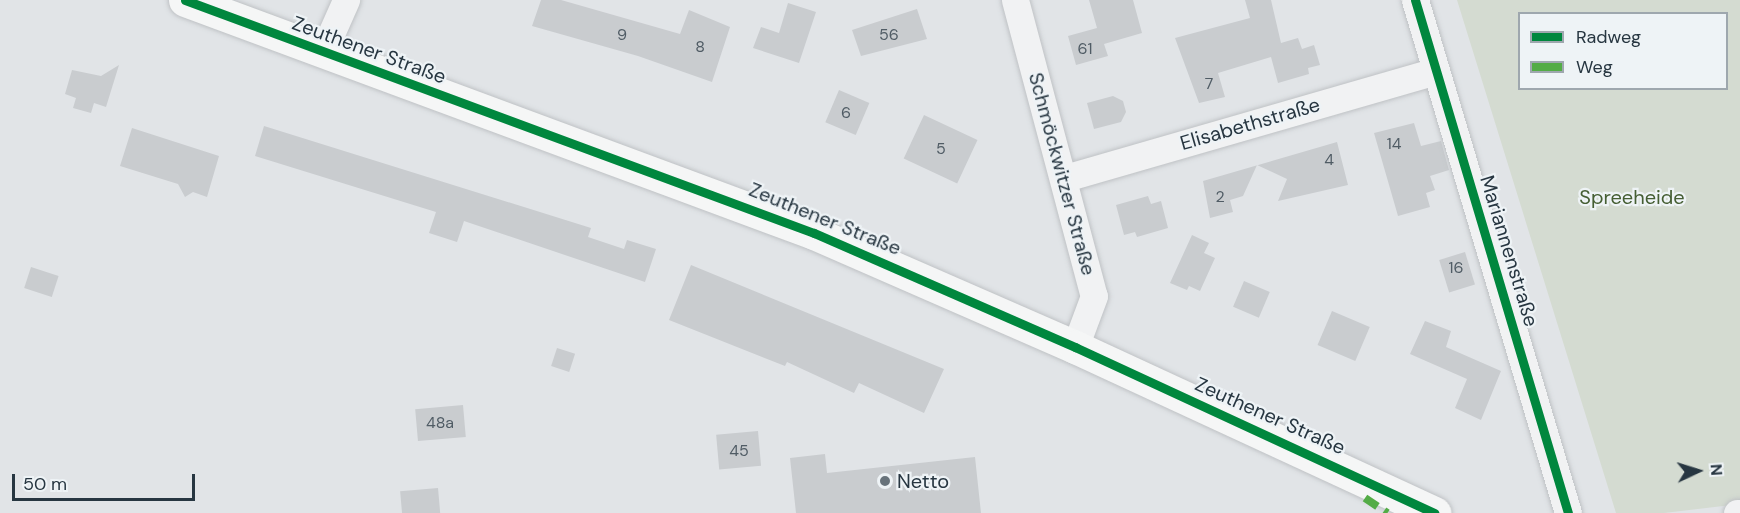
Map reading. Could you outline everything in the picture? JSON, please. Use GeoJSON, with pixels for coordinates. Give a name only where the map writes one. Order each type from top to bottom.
{"type":"FeatureCollection","features":[{"type":"Feature","properties":{"kind":"main road","name":"Zeuthener Straße"},"geometry":{"type":"LineString","coordinates":[[185,0],[803,229],[1075,347],[1435,513]]}},
{"type":"Feature","properties":{"kind":"street"},"geometry":{"type":"LineString","coordinates":[[323,52],[346,0]]}},
{"type":"Feature","properties":{"kind":"street","name":"Schmöckwitzer Straße"},"geometry":{"type":"LineString","coordinates":[[1015,0],[1065,178],[1094,296],[1075,347]]}},
{"type":"Feature","properties":{"kind":"street","name":"Mariannenstraße"},"geometry":{"type":"LineString","coordinates":[[1415,0],[1568,513]]}},
{"type":"Feature","properties":{"kind":"street","name":"Elisabethstraße"},"geometry":{"type":"LineString","coordinates":[[1065,178],[1436,71]]}},
{"type":"Feature","properties":{"kind":"green space","name":"Spreeheide"},"geometry":{"type":"Polygon","coordinates":[[[1457,0],[1740,0],[1740,504],[1664,513],[1616,513],[1457,0]]]}},
{"type":"Feature","properties":{"kind":"building"},"geometry":{"type":"Polygon","coordinates":[[[541,0],[561,0],[680,34],[689,10],[730,27],[712,82],[638,56],[532,26],[541,0]]]}},
{"type":"Feature","properties":{"kind":"building"},"geometry":{"type":"Polygon","coordinates":[[[1089,0],[1133,0],[1142,33],[1104,44],[1108,56],[1076,65],[1068,36],[1097,28],[1089,0]]]}},
{"type":"Feature","properties":{"kind":"building"},"geometry":{"type":"Polygon","coordinates":[[[1245,0],[1271,0],[1281,43],[1298,38],[1302,49],[1314,45],[1320,65],[1308,68],[1309,74],[1278,83],[1271,57],[1218,73],[1225,97],[1199,103],[1175,38],[1250,18],[1245,0]]]}},
{"type":"Feature","properties":{"kind":"building"},"geometry":{"type":"Polygon","coordinates":[[[788,3],[816,12],[799,63],[753,48],[761,27],[779,33],[788,3]]]}},
{"type":"Feature","properties":{"kind":"building"},"geometry":{"type":"Polygon","coordinates":[[[917,9],[927,39],[861,56],[852,30],[917,9]]]}},
{"type":"Feature","properties":{"kind":"building"},"geometry":{"type":"Polygon","coordinates":[[[119,65],[106,107],[94,103],[91,113],[73,108],[76,98],[65,94],[72,70],[101,76],[119,65]]]}},
{"type":"Feature","properties":{"kind":"building"},"geometry":{"type":"Polygon","coordinates":[[[839,90],[869,103],[856,135],[825,122],[839,90]]]}},
{"type":"Feature","properties":{"kind":"building"},"geometry":{"type":"Polygon","coordinates":[[[1113,96],[1123,101],[1126,112],[1121,122],[1094,129],[1087,103],[1113,96]]]}},
{"type":"Feature","properties":{"kind":"building"},"geometry":{"type":"Polygon","coordinates":[[[924,115],[977,140],[957,183],[904,159],[924,115]]]}},
{"type":"Feature","properties":{"kind":"building"},"geometry":{"type":"Polygon","coordinates":[[[1414,123],[1421,146],[1441,141],[1449,170],[1430,176],[1435,190],[1426,193],[1430,207],[1398,216],[1374,133],[1414,123]]]}},
{"type":"Feature","properties":{"kind":"building"},"geometry":{"type":"Polygon","coordinates":[[[264,126],[591,228],[588,237],[624,249],[627,240],[656,249],[645,282],[464,221],[457,242],[429,233],[436,212],[255,156],[264,126]]]}},
{"type":"Feature","properties":{"kind":"building"},"geometry":{"type":"Polygon","coordinates":[[[132,128],[219,156],[207,197],[193,192],[185,197],[178,184],[120,166],[132,128]]]}},
{"type":"Feature","properties":{"kind":"building"},"geometry":{"type":"Polygon","coordinates":[[[1337,142],[1348,185],[1278,201],[1287,179],[1257,165],[1337,142]]]}},
{"type":"Feature","properties":{"kind":"building"},"geometry":{"type":"Polygon","coordinates":[[[1257,165],[1243,196],[1230,200],[1233,212],[1210,218],[1203,181],[1257,165]]]}},
{"type":"Feature","properties":{"kind":"building"},"geometry":{"type":"Polygon","coordinates":[[[1148,196],[1151,204],[1161,201],[1168,228],[1137,237],[1135,232],[1124,235],[1116,205],[1148,196]]]}},
{"type":"Feature","properties":{"kind":"building"},"geometry":{"type":"Polygon","coordinates":[[[1192,235],[1209,243],[1204,253],[1215,258],[1200,291],[1189,286],[1187,290],[1170,283],[1192,235]]]}},
{"type":"Feature","properties":{"kind":"building"},"geometry":{"type":"Polygon","coordinates":[[[1465,252],[1475,285],[1449,292],[1439,260],[1465,252]]]}},
{"type":"Feature","properties":{"kind":"building"},"geometry":{"type":"Polygon","coordinates":[[[691,265],[944,369],[924,413],[859,383],[854,393],[787,362],[785,366],[669,320],[691,265]]]}},
{"type":"Feature","properties":{"kind":"building"},"geometry":{"type":"Polygon","coordinates":[[[31,267],[59,276],[52,297],[24,288],[31,267]]]}},
{"type":"Feature","properties":{"kind":"building"},"geometry":{"type":"Polygon","coordinates":[[[1244,281],[1270,292],[1259,318],[1233,307],[1244,281]]]}},
{"type":"Feature","properties":{"kind":"building"},"geometry":{"type":"Polygon","coordinates":[[[1332,311],[1370,327],[1355,361],[1318,345],[1332,311]]]}},
{"type":"Feature","properties":{"kind":"building"},"geometry":{"type":"Polygon","coordinates":[[[1425,321],[1451,331],[1446,347],[1501,371],[1481,420],[1455,408],[1467,379],[1410,354],[1425,321]]]}},
{"type":"Feature","properties":{"kind":"building"},"geometry":{"type":"Polygon","coordinates":[[[557,348],[575,354],[569,372],[551,366],[557,348]]]}},
{"type":"Feature","properties":{"kind":"building"},"geometry":{"type":"Polygon","coordinates":[[[463,405],[466,437],[418,441],[415,409],[463,405]]]}},
{"type":"Feature","properties":{"kind":"building"},"geometry":{"type":"Polygon","coordinates":[[[758,431],[761,466],[719,470],[716,435],[758,431]]]}},
{"type":"Feature","properties":{"kind":"building","name":"Netto"},"geometry":{"type":"Polygon","coordinates":[[[825,454],[827,473],[975,457],[981,513],[796,513],[790,458],[825,454]]]}},
{"type":"Feature","properties":{"kind":"building"},"geometry":{"type":"Polygon","coordinates":[[[438,488],[440,513],[402,513],[400,491],[438,488]]]}},
{"type":"Feature","properties":{"kind":"marked path"},"geometry":{"type":"LineString","coordinates":[[1365,498],[1387,513]]}},
{"type":"Feature","properties":{"kind":"cycle path"},"geometry":{"type":"LineString","coordinates":[[185,0],[814,233],[1075,347],[1435,513]]}},
{"type":"Feature","properties":{"kind":"cycle path"},"geometry":{"type":"LineString","coordinates":[[1415,0],[1568,513]]}},
{"type":"Feature","properties":{"kind":"place","name":"Netto"},"geometry":{"type":"Point","coordinates":[885,481]}}]}
